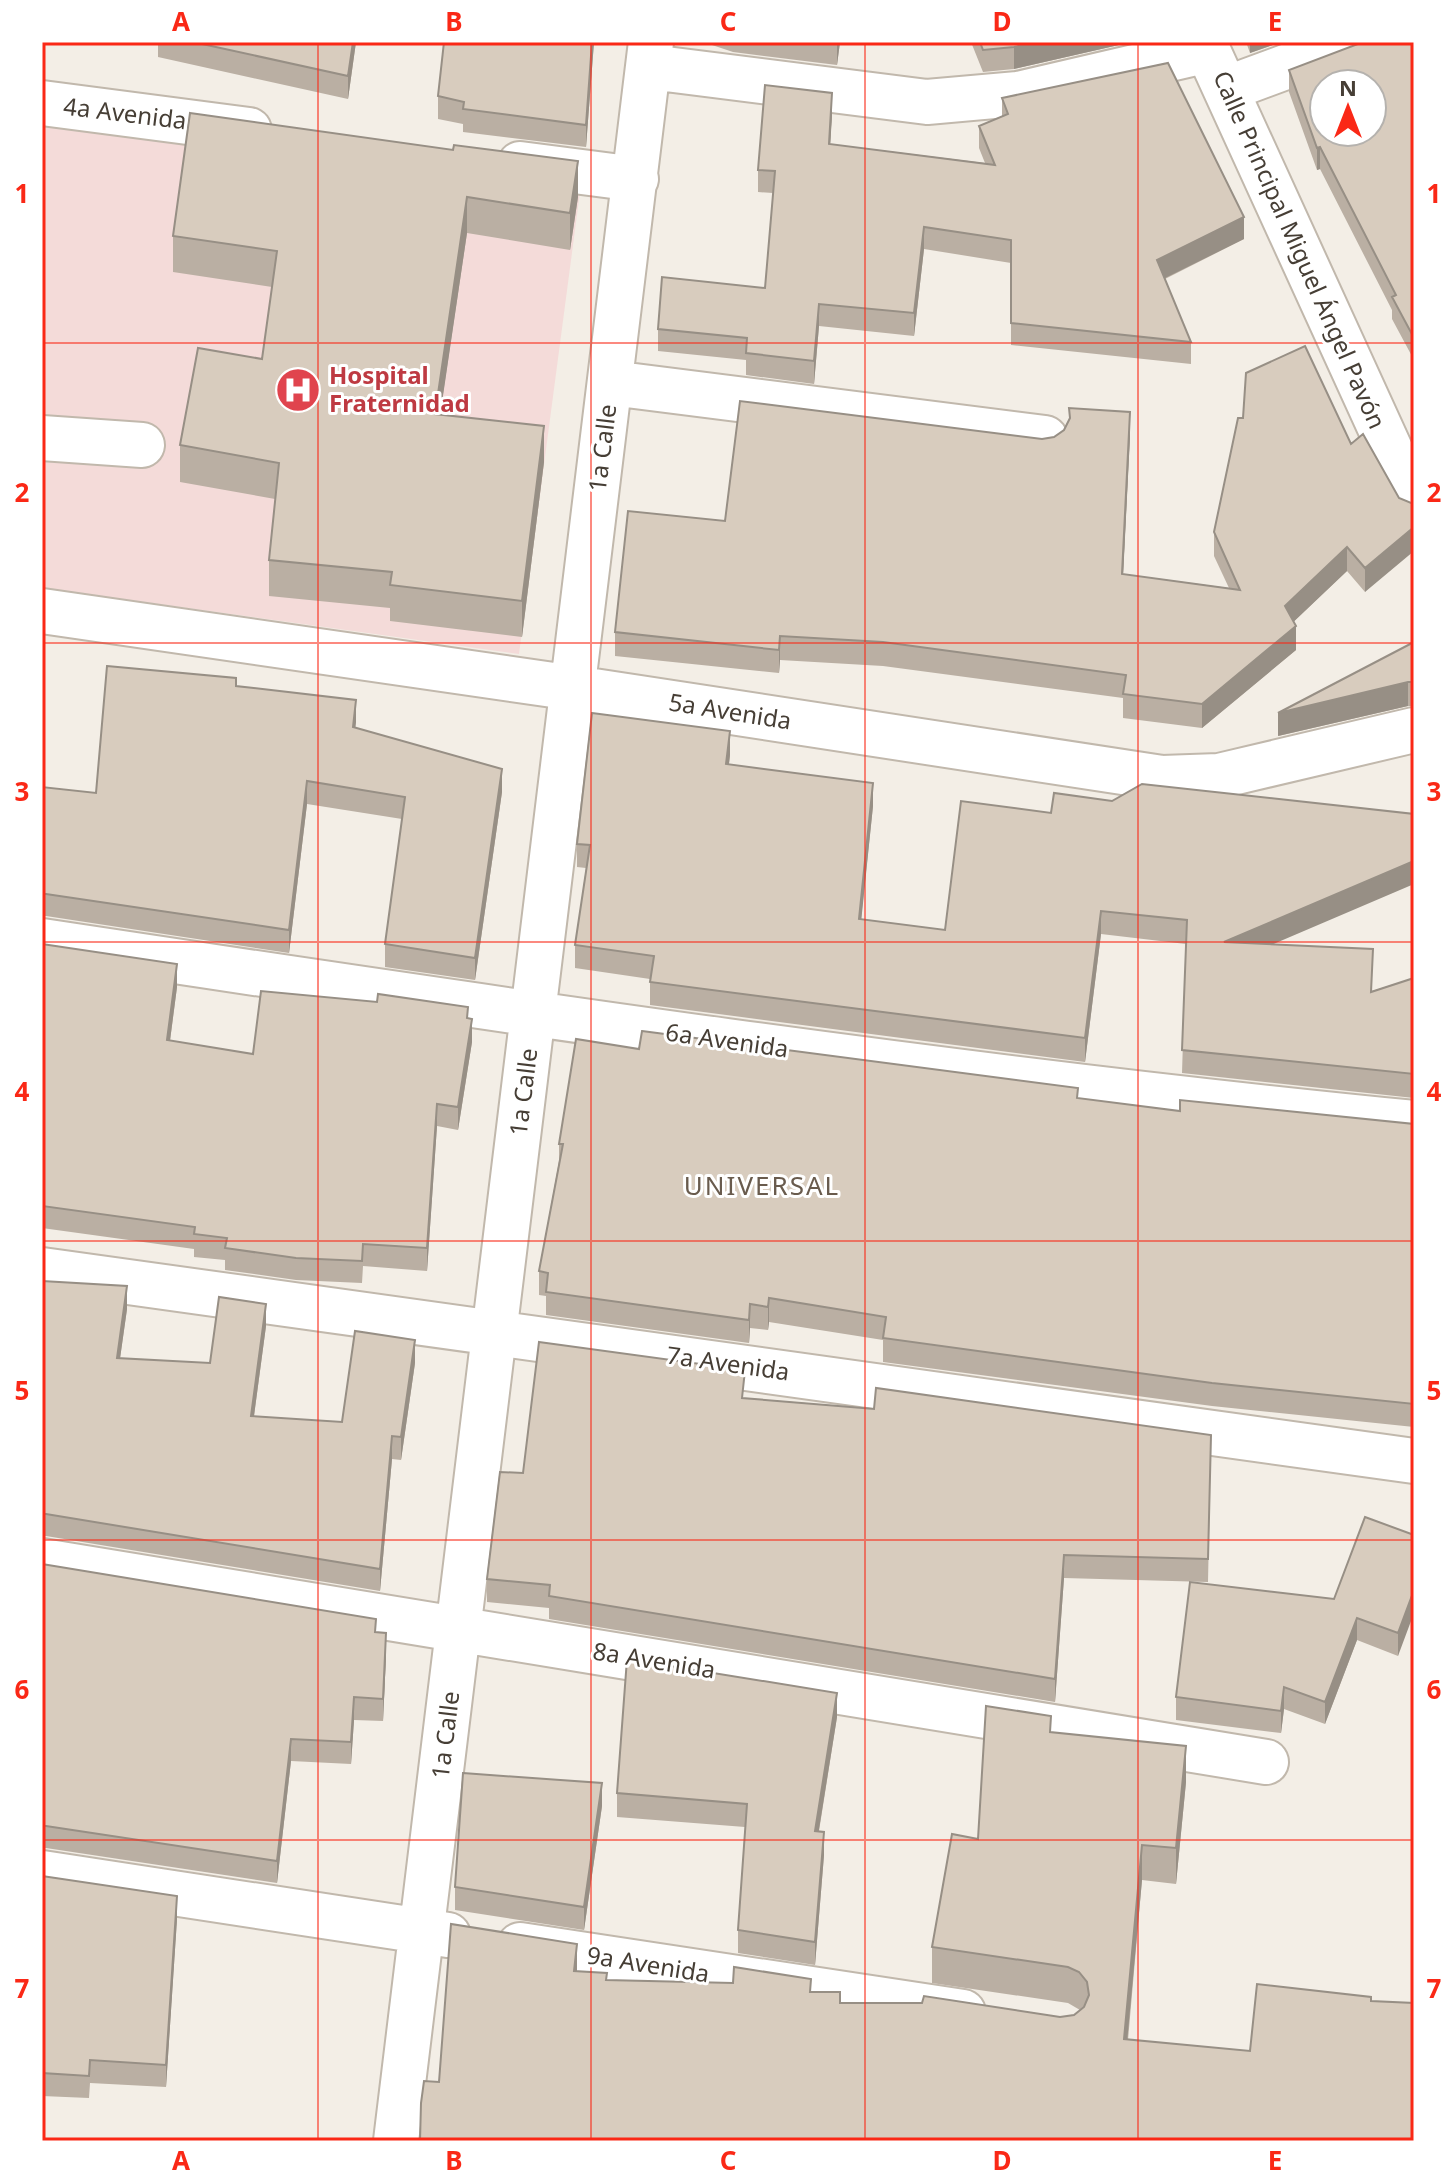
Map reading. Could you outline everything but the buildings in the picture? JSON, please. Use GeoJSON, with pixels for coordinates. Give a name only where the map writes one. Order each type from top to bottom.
{"type":"FeatureCollection","features":[{"type":"Feature","properties":{"kind":"street"},"geometry":{"type":"LineString","coordinates":[[1226,89],[1353,42]]}},
{"type":"Feature","properties":{"kind":"street"},"geometry":{"type":"LineString","coordinates":[[650,55],[927,102],[1018,94],[1206,46]]}},
{"type":"Feature","properties":{"kind":"street","name":"Calle Principal Miguel Ángel Pavón"},"geometry":{"type":"LineString","coordinates":[[1206,46],[1414,502]]}},
{"type":"Feature","properties":{"kind":"street","name":"1a Calle"},"geometry":{"type":"LineString","coordinates":[[396,2141],[650,55]]}},
{"type":"Feature","properties":{"kind":"street","name":"4a Avenida"},"geometry":{"type":"LineString","coordinates":[[42,103],[292,135]]}},
{"type":"Feature","properties":{"kind":"street"},"geometry":{"type":"LineString","coordinates":[[480,159],[636,179]]}},
{"type":"Feature","properties":{"kind":"street"},"geometry":{"type":"LineString","coordinates":[[611,383],[1045,438]]}},
{"type":"Feature","properties":{"kind":"street"},"geometry":{"type":"LineString","coordinates":[[42,438],[142,445]]}},
{"type":"Feature","properties":{"kind":"street","name":"5a Avenida"},"geometry":{"type":"LineString","coordinates":[[42,611],[1162,778],[1219,776],[1414,730]]}},
{"type":"Feature","properties":{"kind":"street","name":"6a Avenida"},"geometry":{"type":"LineString","coordinates":[[42,941],[533,1015],[1116,1092],[1414,1123]]}},
{"type":"Feature","properties":{"kind":"street","name":"7a Avenida"},"geometry":{"type":"LineString","coordinates":[[42,1270],[1414,1461]]}},
{"type":"Feature","properties":{"kind":"street","name":"8a Avenida"},"geometry":{"type":"LineString","coordinates":[[42,1561],[1266,1762]]}},
{"type":"Feature","properties":{"kind":"street","name":"9a Avenida"},"geometry":{"type":"LineString","coordinates":[[42,1873],[1001,2018]]}},
{"type":"Feature","properties":{"kind":"shaded area","name":"Hospital Fraternidad"},"geometry":{"type":"Polygon","coordinates":[[[42,119],[580,192],[519,654],[42,588],[42,119]]]}},
{"type":"Feature","properties":{"kind":"place","name":"Hospital Fraternidad"},"geometry":{"type":"Point","coordinates":[298,390]}},
{"type":"Feature","properties":{"kind":"district","name":"UNIVERSAL"},"geometry":{"type":"Point","coordinates":[762,1186]}}]}
